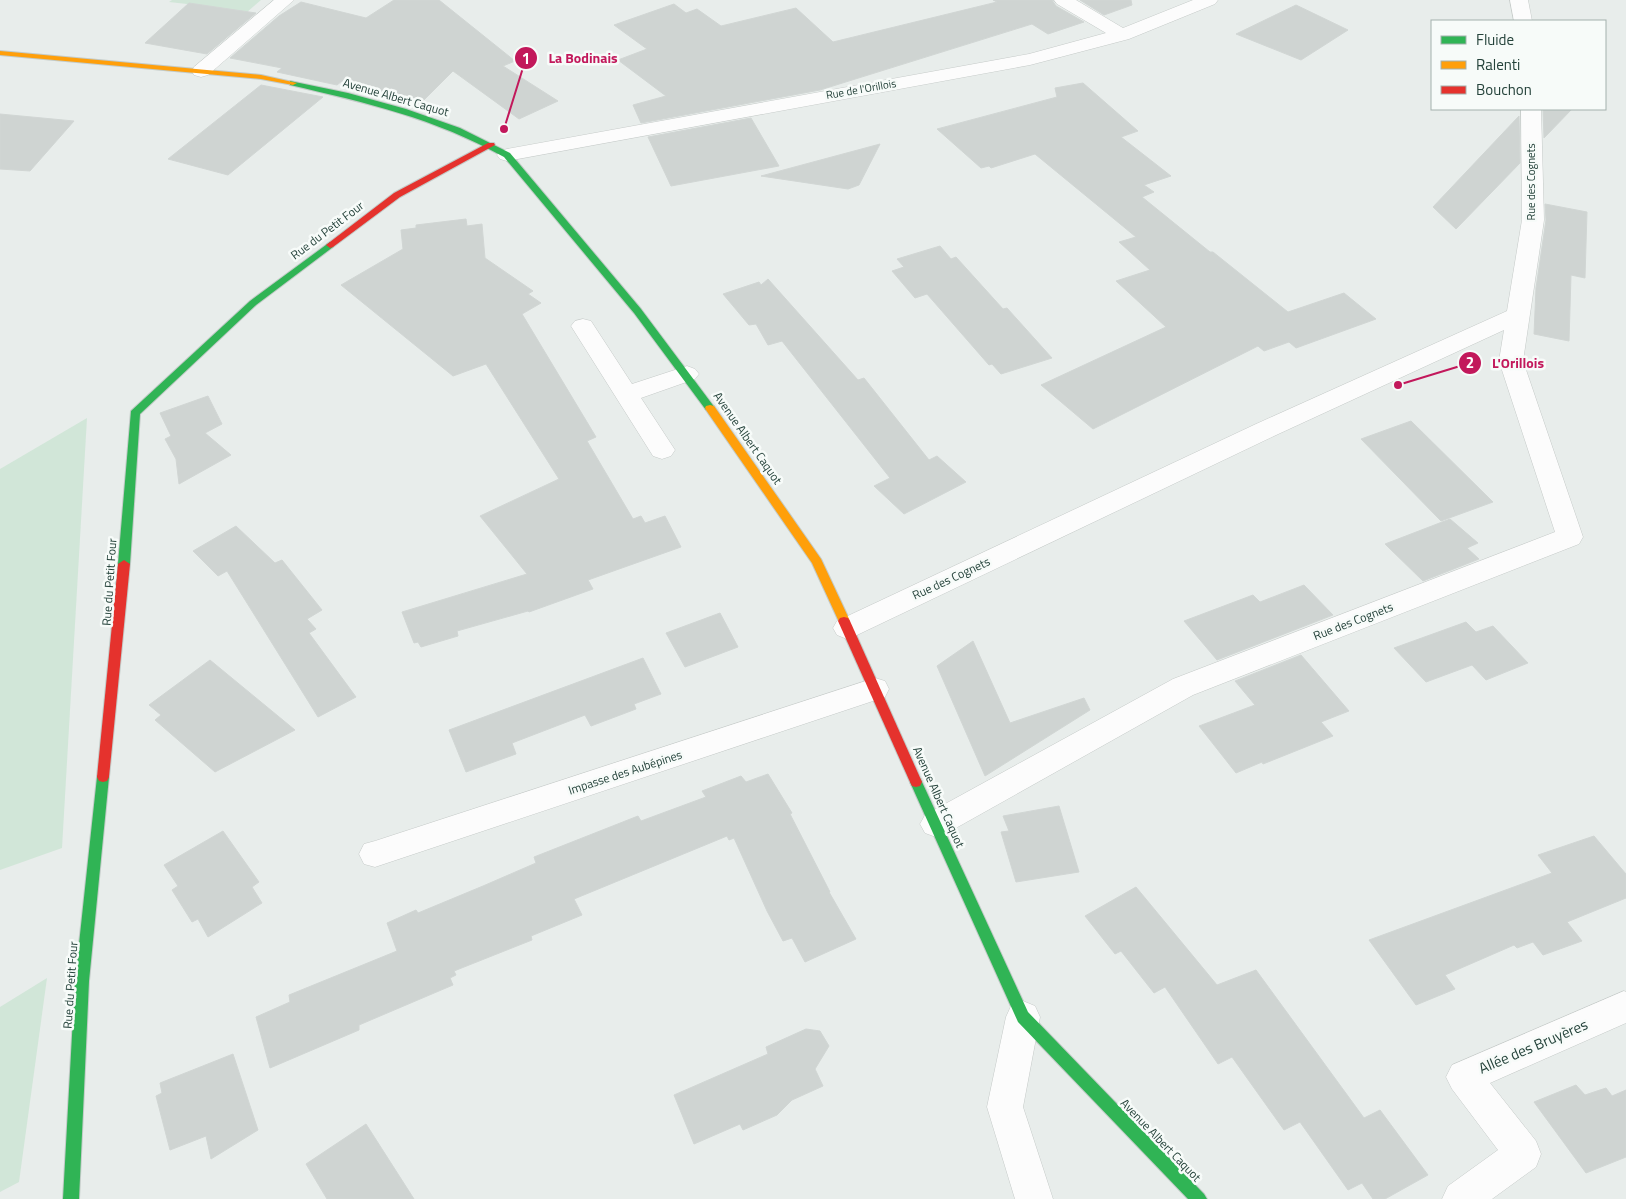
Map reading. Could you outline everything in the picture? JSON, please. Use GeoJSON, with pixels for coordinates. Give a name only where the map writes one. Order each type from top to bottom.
{"type":"FeatureCollection","features":[{"type":"Feature","properties":{"kind":"main road","name":"Avenue Albert Caquot"},"geometry":{"type":"LineString","coordinates":[[0,53],[261,77],[317,88],[432,119],[499,150],[622,291],[687,374],[817,562],[1023,1017],[1199,1199]]}},
{"type":"Feature","properties":{"kind":"main road","name":"Rue du Petit Four"},"geometry":{"type":"LineString","coordinates":[[71,1199],[82,980],[121,610],[135,413],[253,303],[397,195],[499,150]]}},
{"type":"Feature","properties":{"kind":"street"},"geometry":{"type":"LineString","coordinates":[[201,71],[285,0]]}},
{"type":"Feature","properties":{"kind":"street"},"geometry":{"type":"LineString","coordinates":[[1063,0],[1122,35]]}},
{"type":"Feature","properties":{"kind":"street","name":"Rue de l'Orillois"},"geometry":{"type":"LineString","coordinates":[[499,150],[1030,59],[1122,35],[1209,0]]}},
{"type":"Feature","properties":{"kind":"street"},"geometry":{"type":"LineString","coordinates":[[1519,0],[1523,20]]}},
{"type":"Feature","properties":{"kind":"street","name":"Rue des Cognets"},"geometry":{"type":"LineString","coordinates":[[936,824],[1183,687],[1570,537],[1511,361],[1533,220],[1531,110]]}},
{"type":"Feature","properties":{"kind":"street","name":"Rue des Cognets"},"geometry":{"type":"LineString","coordinates":[[847,628],[1256,434],[1518,315]]}},
{"type":"Feature","properties":{"kind":"street"},"geometry":{"type":"LineString","coordinates":[[583,326],[662,450]]}},
{"type":"Feature","properties":{"kind":"street"},"geometry":{"type":"LineString","coordinates":[[628,394],[687,374]]}},
{"type":"Feature","properties":{"kind":"street","name":"Impasse des Aubépines"},"geometry":{"type":"LineString","coordinates":[[375,854],[875,689]]}},
{"type":"Feature","properties":{"kind":"street","name":"Allée des Bruyères"},"geometry":{"type":"LineString","coordinates":[[1461,1199],[1523,1154],[1464,1077],[1624,1007]]}},
{"type":"Feature","properties":{"kind":"street"},"geometry":{"type":"LineString","coordinates":[[1023,1017],[1005,1107],[1034,1199]]}},
{"type":"Feature","properties":{"kind":"green space"},"geometry":{"type":"Polygon","coordinates":[[[172,0],[261,0],[246,13],[169,2],[172,0]]]}},
{"type":"Feature","properties":{"kind":"green space"},"geometry":{"type":"Polygon","coordinates":[[[87,418],[62,848],[0,870],[0,469],[87,418]]]}},
{"type":"Feature","properties":{"kind":"green space"},"geometry":{"type":"Polygon","coordinates":[[[47,978],[19,1182],[0,1192],[0,1007],[47,978]]]}},
{"type":"Feature","properties":{"kind":"building"},"geometry":{"type":"Polygon","coordinates":[[[394,0],[439,0],[515,61],[503,66],[558,101],[519,119],[453,71],[422,102],[342,81],[337,85],[277,72],[282,68],[230,58],[279,16],[301,2],[366,18],[394,0]]]}},
{"type":"Feature","properties":{"kind":"building"},"geometry":{"type":"Polygon","coordinates":[[[993,0],[1052,0],[1056,6],[1084,22],[1048,34],[1032,24],[820,90],[641,123],[633,105],[666,96],[618,60],[647,49],[614,25],[674,4],[686,13],[697,9],[721,26],[796,8],[833,42],[997,2],[993,0]]]}},
{"type":"Feature","properties":{"kind":"building"},"geometry":{"type":"Polygon","coordinates":[[[1080,0],[1131,0],[1132,5],[1104,15],[1080,0]]]}},
{"type":"Feature","properties":{"kind":"building"},"geometry":{"type":"Polygon","coordinates":[[[189,3],[256,13],[207,54],[145,43],[189,3]]]}},
{"type":"Feature","properties":{"kind":"building"},"geometry":{"type":"Polygon","coordinates":[[[1296,5],[1348,30],[1301,60],[1236,34],[1296,5]]]}},
{"type":"Feature","properties":{"kind":"building"},"geometry":{"type":"Polygon","coordinates":[[[1083,83],[1138,131],[1121,137],[1171,176],[1144,185],[1154,192],[1142,197],[1210,252],[1213,252],[1288,312],[1344,293],[1376,319],[1296,348],[1289,342],[1264,351],[1258,346],[1093,429],[1041,385],[1166,327],[1116,281],[1150,270],[1119,242],[1136,237],[1035,154],[991,168],[989,166],[981,168],[937,129],[1057,97],[1055,88],[1083,83]]]}},
{"type":"Feature","properties":{"kind":"building"},"geometry":{"type":"Polygon","coordinates":[[[261,85],[323,97],[228,175],[168,159],[261,85]]]}},
{"type":"Feature","properties":{"kind":"building"},"geometry":{"type":"Polygon","coordinates":[[[1543,110],[1571,110],[1544,138],[1543,110]]]}},
{"type":"Feature","properties":{"kind":"building"},"geometry":{"type":"Polygon","coordinates":[[[0,114],[74,121],[30,171],[0,169],[0,114]]]}},
{"type":"Feature","properties":{"kind":"building"},"geometry":{"type":"Polygon","coordinates":[[[1519,116],[1520,163],[1456,229],[1433,207],[1519,116]]]}},
{"type":"Feature","properties":{"kind":"building"},"geometry":{"type":"Polygon","coordinates":[[[751,118],[779,166],[671,186],[648,137],[751,118]]]}},
{"type":"Feature","properties":{"kind":"building"},"geometry":{"type":"Polygon","coordinates":[[[880,144],[859,185],[848,189],[761,176],[880,144]]]}},
{"type":"Feature","properties":{"kind":"building"},"geometry":{"type":"Polygon","coordinates":[[[1545,204],[1587,212],[1585,278],[1571,275],[1569,341],[1534,334],[1536,288],[1546,220],[1545,204]]]}},
{"type":"Feature","properties":{"kind":"building"},"geometry":{"type":"Polygon","coordinates":[[[466,219],[467,226],[482,224],[485,258],[533,291],[528,294],[541,303],[522,314],[596,437],[587,441],[633,519],[641,516],[645,523],[665,516],[681,547],[588,580],[593,589],[529,612],[457,631],[458,636],[421,647],[418,642],[414,643],[402,612],[527,574],[480,516],[559,479],[486,364],[453,376],[341,285],[403,249],[401,230],[416,228],[416,225],[466,219]]]}},
{"type":"Feature","properties":{"kind":"building"},"geometry":{"type":"Polygon","coordinates":[[[940,246],[951,259],[956,257],[1003,309],[1007,308],[1052,358],[1001,374],[992,364],[989,365],[927,294],[915,298],[892,271],[904,267],[897,259],[940,246]]]}},
{"type":"Feature","properties":{"kind":"building"},"geometry":{"type":"Polygon","coordinates":[[[768,279],[858,380],[864,378],[929,460],[937,456],[966,482],[904,514],[874,486],[890,478],[782,341],[768,345],[756,324],[749,325],[723,294],[759,282],[761,285],[768,279]]]}},
{"type":"Feature","properties":{"kind":"building"},"geometry":{"type":"Polygon","coordinates":[[[208,396],[222,424],[205,433],[231,455],[179,484],[176,459],[165,439],[171,436],[160,413],[208,396]]]}},
{"type":"Feature","properties":{"kind":"building"},"geometry":{"type":"Polygon","coordinates":[[[1411,421],[1493,502],[1441,521],[1361,439],[1411,421]]]}},
{"type":"Feature","properties":{"kind":"building"},"geometry":{"type":"Polygon","coordinates":[[[1450,519],[1478,543],[1467,548],[1479,559],[1423,581],[1385,544],[1450,519]]]}},
{"type":"Feature","properties":{"kind":"building"},"geometry":{"type":"Polygon","coordinates":[[[236,526],[275,563],[282,560],[322,610],[307,619],[316,629],[309,633],[356,697],[318,717],[227,571],[218,576],[193,551],[236,526]]]}},
{"type":"Feature","properties":{"kind":"building"},"geometry":{"type":"Polygon","coordinates":[[[1304,585],[1333,615],[1217,660],[1184,621],[1253,595],[1260,602],[1304,585]]]}},
{"type":"Feature","properties":{"kind":"building"},"geometry":{"type":"Polygon","coordinates":[[[720,613],[738,647],[685,667],[666,633],[720,613]]]}},
{"type":"Feature","properties":{"kind":"building"},"geometry":{"type":"Polygon","coordinates":[[[1466,622],[1476,632],[1493,626],[1528,663],[1486,680],[1472,665],[1426,682],[1394,648],[1466,622]]]}},
{"type":"Feature","properties":{"kind":"building"},"geometry":{"type":"Polygon","coordinates":[[[973,641],[1010,723],[1084,698],[1090,710],[985,776],[937,666],[973,641]]]}},
{"type":"Feature","properties":{"kind":"building"},"geometry":{"type":"Polygon","coordinates":[[[1301,655],[1349,711],[1321,722],[1333,736],[1236,773],[1199,726],[1255,705],[1235,681],[1301,655]]]}},
{"type":"Feature","properties":{"kind":"building"},"geometry":{"type":"Polygon","coordinates":[[[643,658],[661,694],[634,704],[636,709],[591,726],[585,715],[512,743],[516,754],[466,772],[449,730],[643,658]]]}},
{"type":"Feature","properties":{"kind":"building"},"geometry":{"type":"Polygon","coordinates":[[[210,660],[295,730],[215,772],[155,720],[161,715],[149,705],[210,660]]]}},
{"type":"Feature","properties":{"kind":"building"},"geometry":{"type":"Polygon","coordinates":[[[768,774],[792,813],[790,814],[829,892],[856,939],[805,962],[792,938],[783,941],[767,911],[734,838],[729,840],[727,836],[574,899],[582,915],[531,936],[532,940],[454,971],[456,975],[450,978],[453,985],[359,1025],[359,1030],[270,1068],[256,1017],[290,1002],[289,995],[397,951],[387,923],[416,910],[418,913],[483,886],[536,863],[534,857],[638,816],[641,821],[706,797],[702,791],[741,776],[746,782],[768,774]]]}},
{"type":"Feature","properties":{"kind":"building"},"geometry":{"type":"Polygon","coordinates":[[[1059,806],[1079,872],[1016,882],[1001,832],[1009,831],[1003,816],[1059,806]]]}},
{"type":"Feature","properties":{"kind":"building"},"geometry":{"type":"Polygon","coordinates":[[[223,831],[259,882],[252,887],[262,903],[208,937],[198,919],[192,922],[172,890],[178,886],[164,865],[223,831]]]}},
{"type":"Feature","properties":{"kind":"building"},"geometry":{"type":"Polygon","coordinates":[[[1594,836],[1626,874],[1626,898],[1567,922],[1582,941],[1543,955],[1533,942],[1517,948],[1514,945],[1445,975],[1455,989],[1416,1005],[1369,940],[1552,873],[1538,855],[1594,836]]]}},
{"type":"Feature","properties":{"kind":"building"},"geometry":{"type":"Polygon","coordinates":[[[1136,887],[1217,985],[1256,970],[1364,1118],[1380,1110],[1428,1175],[1385,1199],[1373,1199],[1362,1183],[1348,1190],[1300,1122],[1284,1130],[1232,1057],[1218,1064],[1165,987],[1154,993],[1121,951],[1115,954],[1085,916],[1136,887]]]}},
{"type":"Feature","properties":{"kind":"building"},"geometry":{"type":"Polygon","coordinates":[[[806,1029],[820,1031],[829,1046],[815,1069],[823,1086],[792,1100],[777,1115],[743,1130],[740,1124],[694,1144],[674,1095],[768,1054],[766,1047],[806,1029]]]}},
{"type":"Feature","properties":{"kind":"building"},"geometry":{"type":"Polygon","coordinates":[[[233,1054],[258,1130],[211,1159],[206,1136],[170,1150],[156,1096],[162,1093],[160,1083],[233,1054]]]}},
{"type":"Feature","properties":{"kind":"building"},"geometry":{"type":"Polygon","coordinates":[[[1576,1085],[1585,1095],[1606,1088],[1612,1096],[1626,1090],[1626,1157],[1586,1173],[1534,1102],[1576,1085]]]}},
{"type":"Feature","properties":{"kind":"building"},"geometry":{"type":"Polygon","coordinates":[[[366,1124],[414,1199],[327,1199],[306,1164],[366,1124]]]}},
{"type":"Feature","properties":{"kind":"traffic: fast"},"geometry":{"type":"LineString","coordinates":[[293,83],[403,110],[457,130],[507,155],[637,311],[710,408]]}},
{"type":"Feature","properties":{"kind":"traffic: fast"},"geometry":{"type":"LineString","coordinates":[[124,564],[135,413],[253,303],[330,245]]}},
{"type":"Feature","properties":{"kind":"traffic: fast"},"geometry":{"type":"LineString","coordinates":[[71,1199],[82,981],[103,777]]}},
{"type":"Feature","properties":{"kind":"traffic: fast"},"geometry":{"type":"LineString","coordinates":[[916,782],[1023,1017],[1199,1199]]}},
{"type":"Feature","properties":{"kind":"traffic: slow"},"geometry":{"type":"LineString","coordinates":[[0,53],[261,77],[293,83]]}},
{"type":"Feature","properties":{"kind":"traffic: slow"},"geometry":{"type":"LineString","coordinates":[[710,408],[817,562],[844,621]]}},
{"type":"Feature","properties":{"kind":"traffic: jam"},"geometry":{"type":"LineString","coordinates":[[330,245],[397,195],[491,145]]}},
{"type":"Feature","properties":{"kind":"traffic: jam"},"geometry":{"type":"LineString","coordinates":[[103,777],[124,564]]}},
{"type":"Feature","properties":{"kind":"traffic: jam"},"geometry":{"type":"LineString","coordinates":[[844,621],[916,782]]}},
{"type":"Feature","properties":{"kind":"place","name":"La Bodinais"},"geometry":{"type":"Point","coordinates":[504,129]}},
{"type":"Feature","properties":{"kind":"place","name":"L'Orillois"},"geometry":{"type":"Point","coordinates":[1398,385]}}]}
